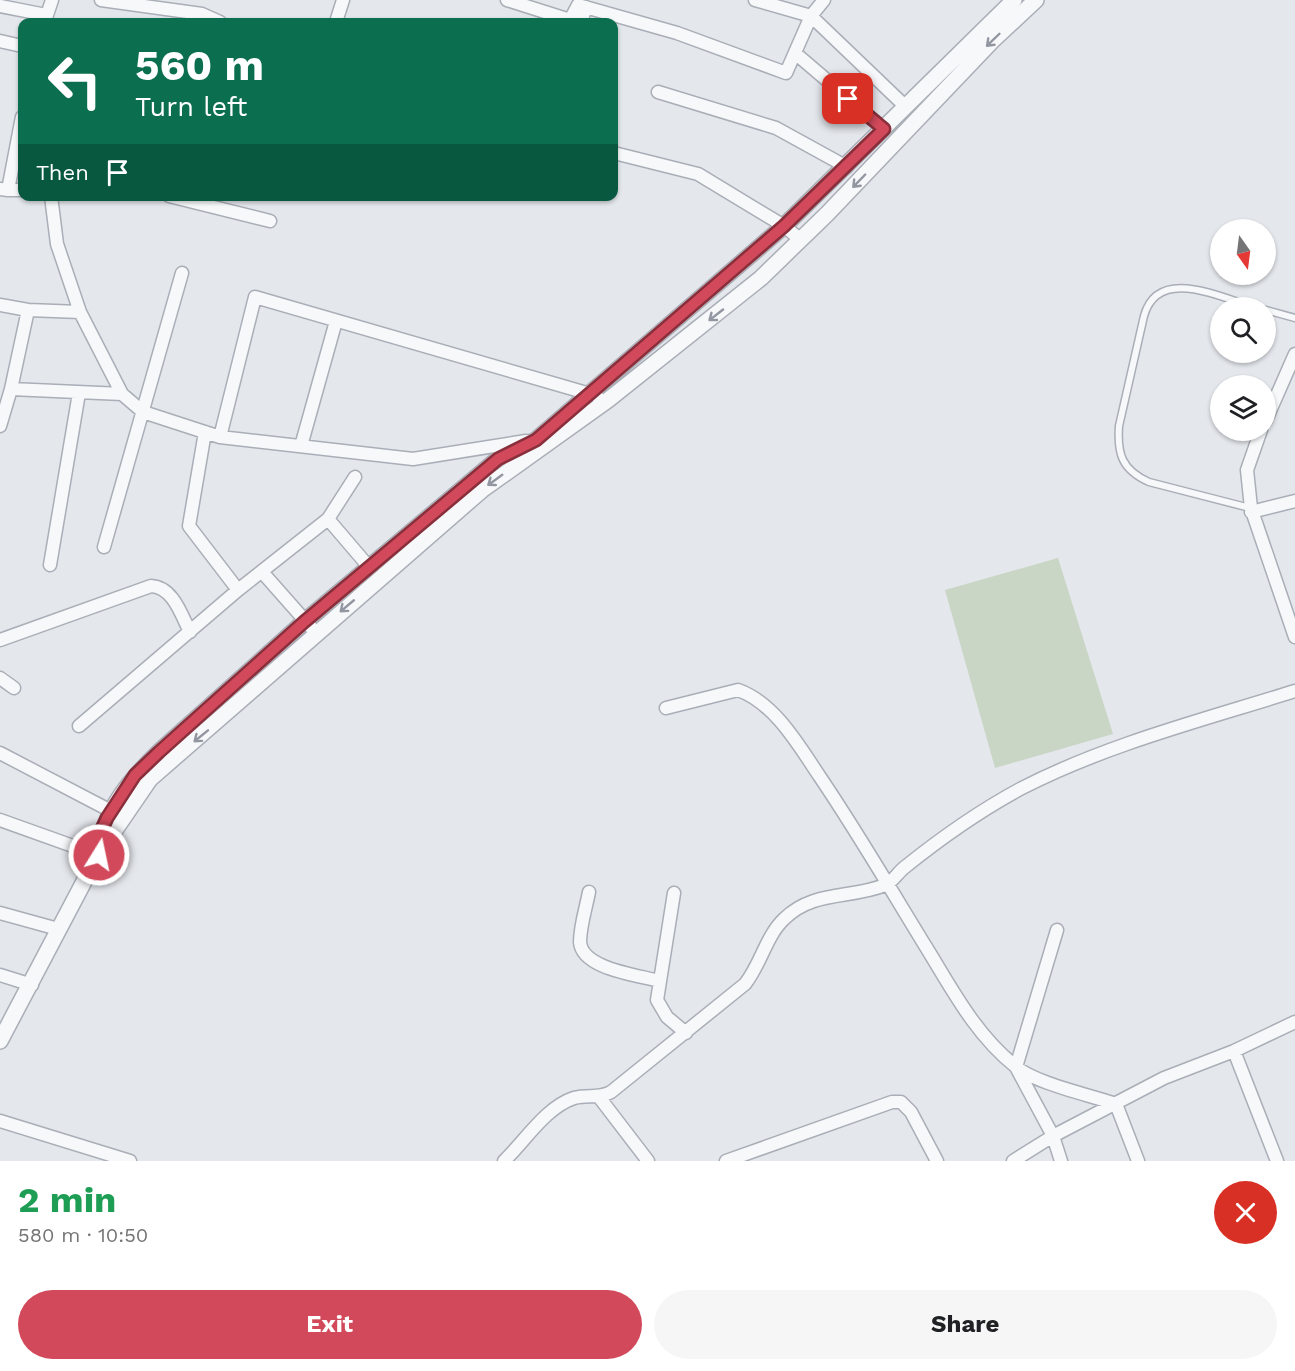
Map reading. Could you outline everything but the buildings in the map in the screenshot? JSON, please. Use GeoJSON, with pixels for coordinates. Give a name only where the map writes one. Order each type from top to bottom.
{"type":"FeatureCollection","features":[{"type":"Feature","properties":{"kind":"street"},"geometry":{"type":"LineString","coordinates":[[45,18],[52,0]]}},
{"type":"Feature","properties":{"kind":"street"},"geometry":{"type":"LineString","coordinates":[[101,0],[202,14],[211,18]]}},
{"type":"Feature","properties":{"kind":"street"},"geometry":{"type":"LineString","coordinates":[[337,18],[343,0]]}},
{"type":"Feature","properties":{"kind":"street"},"geometry":{"type":"LineString","coordinates":[[507,0],[564,18]]}},
{"type":"Feature","properties":{"kind":"street"},"geometry":{"type":"LineString","coordinates":[[755,0],[811,16],[906,106]]}},
{"type":"Feature","properties":{"kind":"street"},"geometry":{"type":"LineString","coordinates":[[571,18],[578,5],[677,33],[786,73],[811,16],[824,0]]}},
{"type":"Feature","properties":{"kind":"street"},"geometry":{"type":"LineString","coordinates":[[0,1041],[32,985],[58,929],[146,774],[539,443],[590,394],[784,226],[847,167],[1014,0]]}},
{"type":"Feature","properties":{"kind":"street"},"geometry":{"type":"LineString","coordinates":[[99,855],[101,831],[111,811],[146,774],[304,622],[498,459],[539,443],[608,400],[731,303],[801,240],[992,41],[1036,0]]}},
{"type":"Feature","properties":{"kind":"street"},"geometry":{"type":"LineString","coordinates":[[0,6],[42,18]]}},
{"type":"Feature","properties":{"kind":"street"},"geometry":{"type":"LineString","coordinates":[[582,18],[586,8]]}},
{"type":"Feature","properties":{"kind":"street"},"geometry":{"type":"LineString","coordinates":[[0,41],[18,45]]}},
{"type":"Feature","properties":{"kind":"street"},"geometry":{"type":"LineString","coordinates":[[795,53],[884,129]]}},
{"type":"Feature","properties":{"kind":"street"},"geometry":{"type":"LineString","coordinates":[[658,92],[776,128],[847,167]]}},
{"type":"Feature","properties":{"kind":"street"},"geometry":{"type":"LineString","coordinates":[[4,190],[18,133]]}},
{"type":"Feature","properties":{"kind":"street"},"geometry":{"type":"LineString","coordinates":[[618,154],[698,174],[784,226],[801,240]]}},
{"type":"Feature","properties":{"kind":"street"},"geometry":{"type":"LineString","coordinates":[[52,201],[57,244],[80,312],[122,394],[143,412],[220,437],[413,459],[539,443]]}},
{"type":"Feature","properties":{"kind":"street"},"geometry":{"type":"LineString","coordinates":[[189,201],[270,221]]}},
{"type":"Feature","properties":{"kind":"street"},"geometry":{"type":"LineString","coordinates":[[104,546],[182,273]]}},
{"type":"Feature","properties":{"kind":"street"},"geometry":{"type":"LineString","coordinates":[[220,437],[255,297],[608,400]]}},
{"type":"Feature","properties":{"kind":"street"},"geometry":{"type":"LineString","coordinates":[[0,305],[28,310],[80,312]]}},
{"type":"Feature","properties":{"kind":"street"},"geometry":{"type":"LineString","coordinates":[[0,426],[11,389],[28,310]]}},
{"type":"Feature","properties":{"kind":"street"},"geometry":{"type":"LineString","coordinates":[[301,446],[336,321]]}},
{"type":"Feature","properties":{"kind":"street"},"geometry":{"type":"LineString","coordinates":[[1276,397],[1295,354]]}},
{"type":"Feature","properties":{"kind":"street"},"geometry":{"type":"LineString","coordinates":[[11,389],[122,394]]}},
{"type":"Feature","properties":{"kind":"street"},"geometry":{"type":"LineString","coordinates":[[50,565],[79,393]]}},
{"type":"Feature","properties":{"kind":"street"},"geometry":{"type":"LineString","coordinates":[[205,432],[189,526],[238,590]]}},
{"type":"Feature","properties":{"kind":"street"},"geometry":{"type":"LineString","coordinates":[[1258,441],[1247,470],[1251,510],[1295,637]]}},
{"type":"Feature","properties":{"kind":"street"},"geometry":{"type":"LineString","coordinates":[[79,726],[238,590],[263,573],[328,519],[355,477]]}},
{"type":"Feature","properties":{"kind":"street"},"geometry":{"type":"LineString","coordinates":[[1251,510],[1295,501]]}},
{"type":"Feature","properties":{"kind":"street"},"geometry":{"type":"LineString","coordinates":[[328,519],[369,567]]}},
{"type":"Feature","properties":{"kind":"street"},"geometry":{"type":"LineString","coordinates":[[263,573],[316,633]]}},
{"type":"Feature","properties":{"kind":"street"},"geometry":{"type":"LineString","coordinates":[[0,640],[151,586],[161,586],[168,593],[190,632]]}},
{"type":"Feature","properties":{"kind":"street"},"geometry":{"type":"LineString","coordinates":[[0,678],[14,688]]}},
{"type":"Feature","properties":{"kind":"street"},"geometry":{"type":"LineString","coordinates":[[666,708],[729,690],[738,690],[756,699],[797,742],[872,854],[887,885],[974,1024],[1016,1067],[1026,1074],[1116,1104]]}},
{"type":"Feature","properties":{"kind":"street"},"geometry":{"type":"LineString","coordinates":[[504,1161],[555,1109],[574,1098],[599,1097],[611,1092],[744,984],[757,970],[776,928],[794,911],[811,900],[887,885],[903,868],[988,807],[1022,788],[1116,747],[1295,691]]}},
{"type":"Feature","properties":{"kind":"street"},"geometry":{"type":"LineString","coordinates":[[2,757],[111,811]]}},
{"type":"Feature","properties":{"kind":"street"},"geometry":{"type":"LineString","coordinates":[[0,820],[99,855]]}},
{"type":"Feature","properties":{"kind":"street"},"geometry":{"type":"LineString","coordinates":[[589,892],[580,942],[586,956],[598,964],[659,981]]}},
{"type":"Feature","properties":{"kind":"street"},"geometry":{"type":"LineString","coordinates":[[674,894],[659,981],[659,1006],[667,1017],[686,1033]]}},
{"type":"Feature","properties":{"kind":"street"},"geometry":{"type":"LineString","coordinates":[[0,913],[58,929]]}},
{"type":"Feature","properties":{"kind":"street"},"geometry":{"type":"LineString","coordinates":[[1057,930],[1016,1067],[1053,1136],[1062,1161]]}},
{"type":"Feature","properties":{"kind":"street"},"geometry":{"type":"LineString","coordinates":[[0,975],[32,985]]}},
{"type":"Feature","properties":{"kind":"street"},"geometry":{"type":"LineString","coordinates":[[1013,1161],[1053,1136],[1164,1078],[1234,1051],[1295,1022]]}},
{"type":"Feature","properties":{"kind":"street"},"geometry":{"type":"LineString","coordinates":[[1234,1051],[1277,1161]]}},
{"type":"Feature","properties":{"kind":"street"},"geometry":{"type":"LineString","coordinates":[[599,1097],[648,1161]]}},
{"type":"Feature","properties":{"kind":"street"},"geometry":{"type":"LineString","coordinates":[[726,1161],[892,1102],[901,1102],[911,1112],[937,1161]]}},
{"type":"Feature","properties":{"kind":"street"},"geometry":{"type":"LineString","coordinates":[[1116,1104],[1138,1161]]}},
{"type":"Feature","properties":{"kind":"street"},"geometry":{"type":"LineString","coordinates":[[0,1121],[130,1161]]}},
{"type":"Feature","properties":{"kind":"lane"},"geometry":{"type":"LineString","coordinates":[[1218,297],[1187,288],[1165,289],[1154,295],[1148,302],[1118,439],[1119,452],[1135,476],[1149,482],[1251,510]]}},
{"type":"Feature","properties":{"kind":"lane"},"geometry":{"type":"LineString","coordinates":[[1276,313],[1295,318]]}},
{"type":"Feature","properties":{"kind":"green space"},"geometry":{"type":"Polygon","coordinates":[[[1058,558],[1113,734],[995,768],[945,590],[1058,558]]]}},
{"type":"Feature","properties":{"kind":"route"},"geometry":{"type":"LineString","coordinates":[[99,855],[101,831],[107,818],[135,775],[159,752],[304,622],[498,459],[536,440],[567,410],[590,394],[784,226],[847,167],[884,129],[848,99]]}}]}
